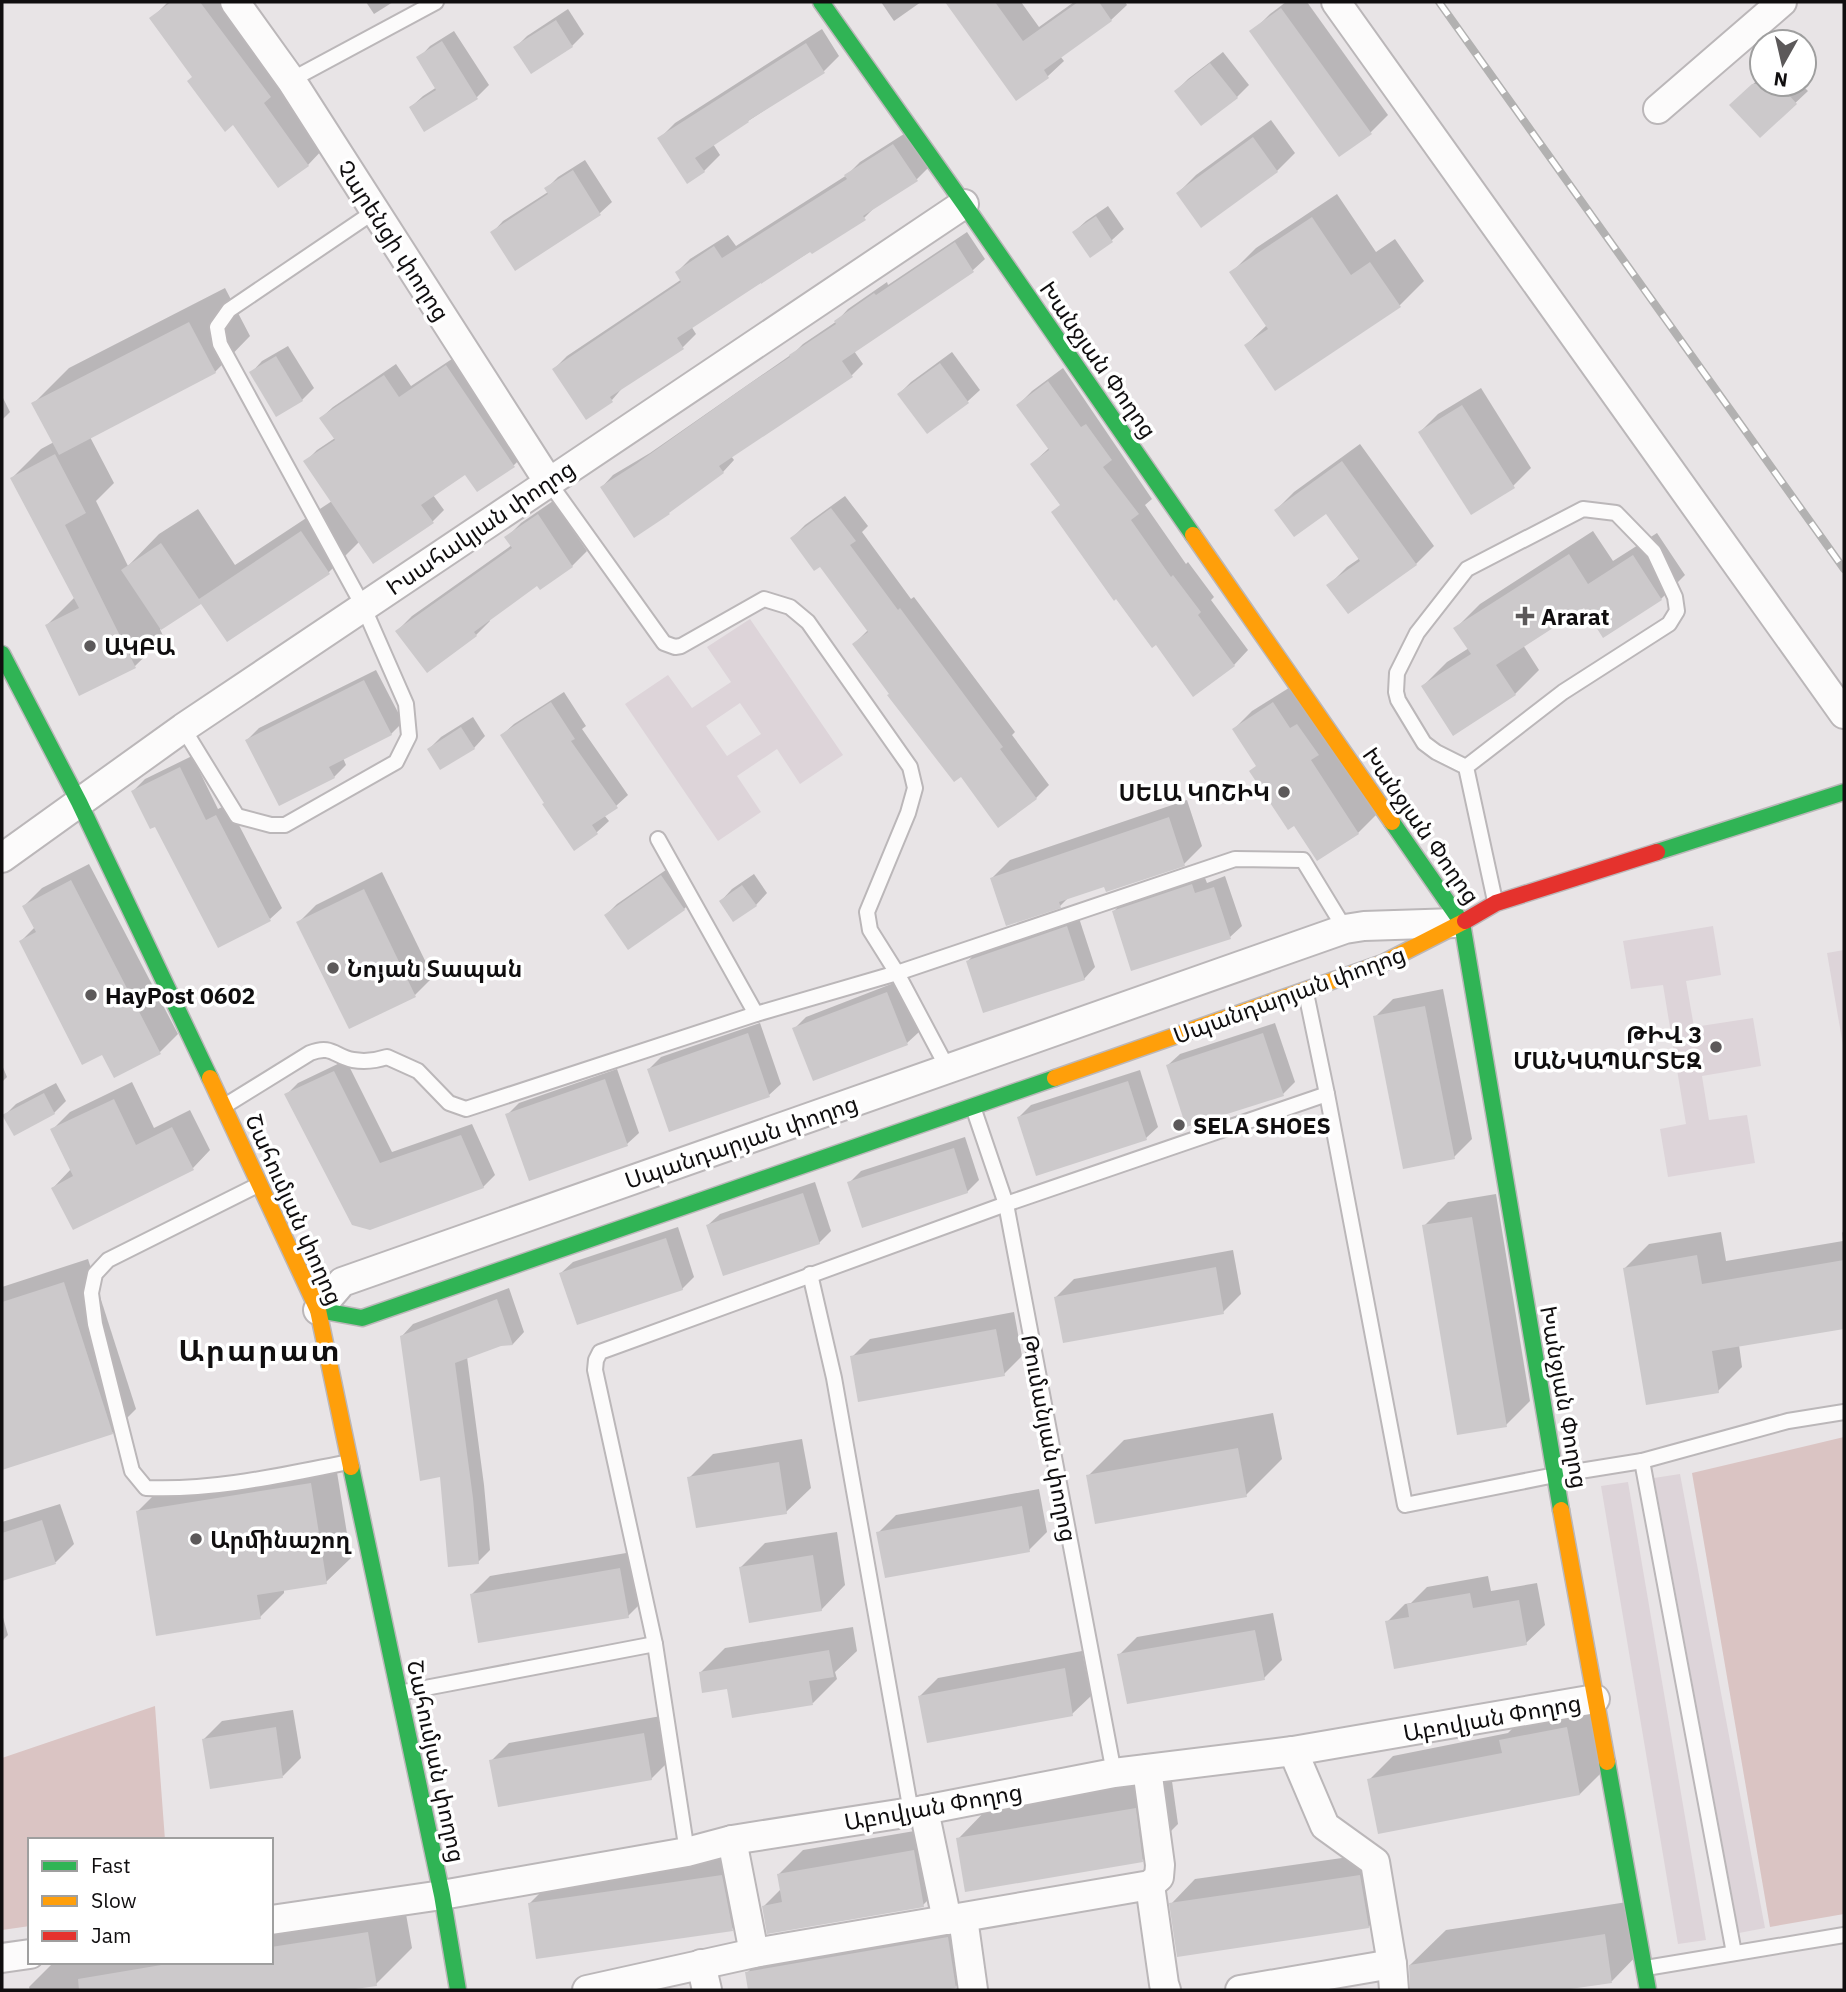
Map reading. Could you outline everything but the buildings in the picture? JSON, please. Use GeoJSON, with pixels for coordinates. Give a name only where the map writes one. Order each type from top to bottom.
{"type":"FeatureCollection","features":[{"type":"Feature","properties":{"kind":"street","name":"Չարենցի փողոց"},"geometry":{"type":"LineString","coordinates":[[235,2],[291,80],[548,481]]}},
{"type":"Feature","properties":{"kind":"street","name":"Խանջյան Փողոց"},"geometry":{"type":"LineString","coordinates":[[821,2],[1462,923],[1555,1475],[1648,1990]]}},
{"type":"Feature","properties":{"kind":"street"},"geometry":{"type":"LineString","coordinates":[[1336,2],[1844,714]]}},
{"type":"Feature","properties":{"kind":"street"},"geometry":{"type":"LineString","coordinates":[[1658,109],[1782,2]]}},
{"type":"Feature","properties":{"kind":"street","name":"Իսահակյան փողոց"},"geometry":{"type":"LineString","coordinates":[[2,858],[183,728],[964,204]]}},
{"type":"Feature","properties":{"kind":"street","name":"Շահումյան փողոց"},"geometry":{"type":"LineString","coordinates":[[2,654],[79,802],[318,1310],[442,1895],[458,1990]]}},
{"type":"Feature","properties":{"kind":"street"},"geometry":{"type":"LineString","coordinates":[[1462,923],[1496,903],[1844,792]]}},
{"type":"Feature","properties":{"kind":"street","name":"Սպանդարյան փողոց"},"geometry":{"type":"LineString","coordinates":[[318,1310],[342,1282],[1345,929],[1462,923]]}},
{"type":"Feature","properties":{"kind":"street","name":"Սպանդարյան փողոց"},"geometry":{"type":"LineString","coordinates":[[318,1310],[362,1318],[1306,991],[1383,963],[1462,923]]}},
{"type":"Feature","properties":{"kind":"street","name":"Աբովյան Փողոց"},"geometry":{"type":"LineString","coordinates":[[273,1920],[442,1895],[687,1852],[732,1840],[918,1811],[1114,1773],[1293,1751],[1595,1699]]}},
{"type":"Feature","properties":{"kind":"street"},"geometry":{"type":"LineString","coordinates":[[1240,1990],[1393,1977],[1375,1862],[1325,1826],[1293,1751]]}},
{"type":"Feature","properties":{"kind":"street"},"geometry":{"type":"LineString","coordinates":[[587,1990],[704,1977],[754,1953],[1150,1885],[1159,1877],[1160,1865],[1147,1769]]}},
{"type":"Feature","properties":{"kind":"street"},"geometry":{"type":"LineString","coordinates":[[918,1811],[955,1919],[973,1990]]}},
{"type":"Feature","properties":{"kind":"street"},"geometry":{"type":"LineString","coordinates":[[732,1840],[754,1953]]}},
{"type":"Feature","properties":{"kind":"street"},"geometry":{"type":"LineString","coordinates":[[1150,1885],[1166,1990]]}},
{"type":"Feature","properties":{"kind":"street"},"geometry":{"type":"LineString","coordinates":[[2,1958],[28,1954]]}},
{"type":"Feature","properties":{"kind":"lane"},"geometry":{"type":"LineString","coordinates":[[291,80],[436,2]]}},
{"type":"Feature","properties":{"kind":"lane"},"geometry":{"type":"LineString","coordinates":[[183,728],[237,816],[271,825],[285,825],[396,762],[409,736],[407,704],[363,606],[220,344],[217,327],[229,310],[375,211]]}},
{"type":"Feature","properties":{"kind":"lane"},"geometry":{"type":"LineString","coordinates":[[548,481],[664,643],[681,646],[764,599],[790,607],[808,622],[910,767],[915,788],[908,813],[867,912],[870,930],[897,973],[948,1069]]}},
{"type":"Feature","properties":{"kind":"lane"},"geometry":{"type":"LineString","coordinates":[[1583,509],[1616,513],[1654,552],[1675,597],[1677,611],[1670,624],[1563,692],[1466,767],[1424,743],[1398,700],[1397,673],[1417,633],[1467,569],[1583,509]]}},
{"type":"Feature","properties":{"kind":"lane"},"geometry":{"type":"LineString","coordinates":[[1466,767],[1496,903]]}},
{"type":"Feature","properties":{"kind":"lane"},"geometry":{"type":"LineString","coordinates":[[658,839],[756,1014]]}},
{"type":"Feature","properties":{"kind":"lane"},"geometry":{"type":"LineString","coordinates":[[224,1106],[320,1049],[336,1052],[350,1060],[372,1062],[387,1057],[418,1072],[449,1103],[466,1109],[756,1014],[897,973],[1235,859],[1303,860],[1345,929]]}},
{"type":"Feature","properties":{"kind":"lane"},"geometry":{"type":"LineString","coordinates":[[1306,991],[1405,1505],[1555,1475],[1642,1461],[1788,1421],[1844,1412]]}},
{"type":"Feature","properties":{"kind":"lane"},"geometry":{"type":"LineString","coordinates":[[687,1852],[655,1644],[595,1370],[600,1352],[1006,1204],[1327,1094]]}},
{"type":"Feature","properties":{"kind":"lane","name":"Թումանյան փողոց"},"geometry":{"type":"LineString","coordinates":[[973,1107],[1006,1204],[1114,1773]]}},
{"type":"Feature","properties":{"kind":"lane"},"geometry":{"type":"LineString","coordinates":[[261,1184],[108,1260],[94,1274],[91,1293],[95,1324],[132,1471],[146,1488],[169,1489],[244,1482],[350,1462]]}},
{"type":"Feature","properties":{"kind":"lane"},"geometry":{"type":"LineString","coordinates":[[810,1274],[834,1378],[918,1811]]}},
{"type":"Feature","properties":{"kind":"lane"},"geometry":{"type":"LineString","coordinates":[[1642,1461],[1734,1953]]}},
{"type":"Feature","properties":{"kind":"lane"},"geometry":{"type":"LineString","coordinates":[[399,1693],[655,1644]]}},
{"type":"Feature","properties":{"kind":"lane"},"geometry":{"type":"LineString","coordinates":[[1645,1968],[1844,1935]]}},
{"type":"Feature","properties":{"kind":"shaded area"},"geometry":{"type":"Polygon","coordinates":[[[750,619],[843,755],[800,784],[777,749],[737,776],[761,812],[718,841],[625,704],[668,675],[692,708],[731,682],[707,647],[750,619]],[[740,703],[706,726],[727,756],[761,734],[740,703]]]}},
{"type":"Feature","properties":{"kind":"shaded area","name":"ԹԻՎ 3 ՄԱՆԿԱՊԱՐՏԵԶ"},"geometry":{"type":"Polygon","coordinates":[[[1713,926],[1721,975],[1686,981],[1694,1027],[1753,1018],[1761,1066],[1702,1076],[1709,1120],[1747,1115],[1755,1163],[1668,1177],[1660,1129],[1686,1124],[1663,985],[1631,989],[1623,941],[1713,926]]]}},
{"type":"Feature","properties":{"kind":"shaded area"},"geometry":{"type":"Polygon","coordinates":[[[1844,950],[1844,1051],[1827,953],[1844,950]]]}},
{"type":"Feature","properties":{"kind":"shaded area"},"geometry":{"type":"Polygon","coordinates":[[[1844,1437],[1844,1914],[1770,1927],[1692,1473],[1844,1437]]]}},
{"type":"Feature","properties":{"kind":"shaded area"},"geometry":{"type":"Polygon","coordinates":[[[1680,1474],[1765,1928],[1739,1933],[1654,1478],[1680,1474]]]}},
{"type":"Feature","properties":{"kind":"shaded area"},"geometry":{"type":"Polygon","coordinates":[[[1628,1482],[1706,1940],[1678,1944],[1601,1486],[1628,1482]]]}},
{"type":"Feature","properties":{"kind":"shaded area"},"geometry":{"type":"Polygon","coordinates":[[[155,1706],[165,1838],[28,1838],[28,1926],[2,1930],[2,1758],[155,1706]]]}},
{"type":"Feature","properties":{"kind":"railway"},"geometry":{"type":"LineString","coordinates":[[1439,2],[1844,569]]}},
{"type":"Feature","properties":{"kind":"traffic: fast"},"geometry":{"type":"LineString","coordinates":[[821,2],[1193,535]]}},
{"type":"Feature","properties":{"kind":"traffic: fast"},"geometry":{"type":"LineString","coordinates":[[2,654],[79,802],[210,1078]]}},
{"type":"Feature","properties":{"kind":"traffic: fast"},"geometry":{"type":"LineString","coordinates":[[1657,852],[1844,792]]}},
{"type":"Feature","properties":{"kind":"traffic: fast"},"geometry":{"type":"LineString","coordinates":[[1392,822],[1462,923],[1561,1510]]}},
{"type":"Feature","properties":{"kind":"traffic: fast"},"geometry":{"type":"LineString","coordinates":[[318,1310],[362,1318],[1055,1078]]}},
{"type":"Feature","properties":{"kind":"traffic: fast"},"geometry":{"type":"LineString","coordinates":[[351,1467],[442,1895],[458,1990]]}},
{"type":"Feature","properties":{"kind":"traffic: fast"},"geometry":{"type":"LineString","coordinates":[[1607,1762],[1648,1990]]}},
{"type":"Feature","properties":{"kind":"traffic: slow"},"geometry":{"type":"LineString","coordinates":[[1193,535],[1392,822]]}},
{"type":"Feature","properties":{"kind":"traffic: slow"},"geometry":{"type":"LineString","coordinates":[[1055,1078],[1383,963],[1465,921]]}},
{"type":"Feature","properties":{"kind":"traffic: slow"},"geometry":{"type":"LineString","coordinates":[[210,1078],[318,1310],[351,1467]]}},
{"type":"Feature","properties":{"kind":"traffic: slow"},"geometry":{"type":"LineString","coordinates":[[1561,1510],[1607,1762]]}},
{"type":"Feature","properties":{"kind":"traffic: jam"},"geometry":{"type":"LineString","coordinates":[[1465,921],[1496,903],[1657,852]]}},
{"type":"Feature","properties":{"kind":"place","name":"Ararat"},"geometry":{"type":"Point","coordinates":[1525,616]}},
{"type":"Feature","properties":{"kind":"place","name":"ԱԿԲԱ"},"geometry":{"type":"Point","coordinates":[90,646]}},
{"type":"Feature","properties":{"kind":"place","name":"ՍԵԼԱ ԿՈՇԻԿ"},"geometry":{"type":"Point","coordinates":[1284,792]}},
{"type":"Feature","properties":{"kind":"place","name":"Նոյան Տապան"},"geometry":{"type":"Point","coordinates":[333,968]}},
{"type":"Feature","properties":{"kind":"place","name":"HayPost 0602"},"geometry":{"type":"Point","coordinates":[91,995]}},
{"type":"Feature","properties":{"kind":"place","name":"ԹԻՎ 3 ՄԱՆԿԱՊԱՐՏԵԶ"},"geometry":{"type":"Point","coordinates":[1716,1047]}},
{"type":"Feature","properties":{"kind":"place","name":"SELA SHOES"},"geometry":{"type":"Point","coordinates":[1179,1125]}},
{"type":"Feature","properties":{"kind":"place","name":"Արմինաշող"},"geometry":{"type":"Point","coordinates":[196,1539]}},
{"type":"Feature","properties":{"kind":"district","name":"Արարատ"},"geometry":{"type":"Point","coordinates":[260,1349]}}]}
